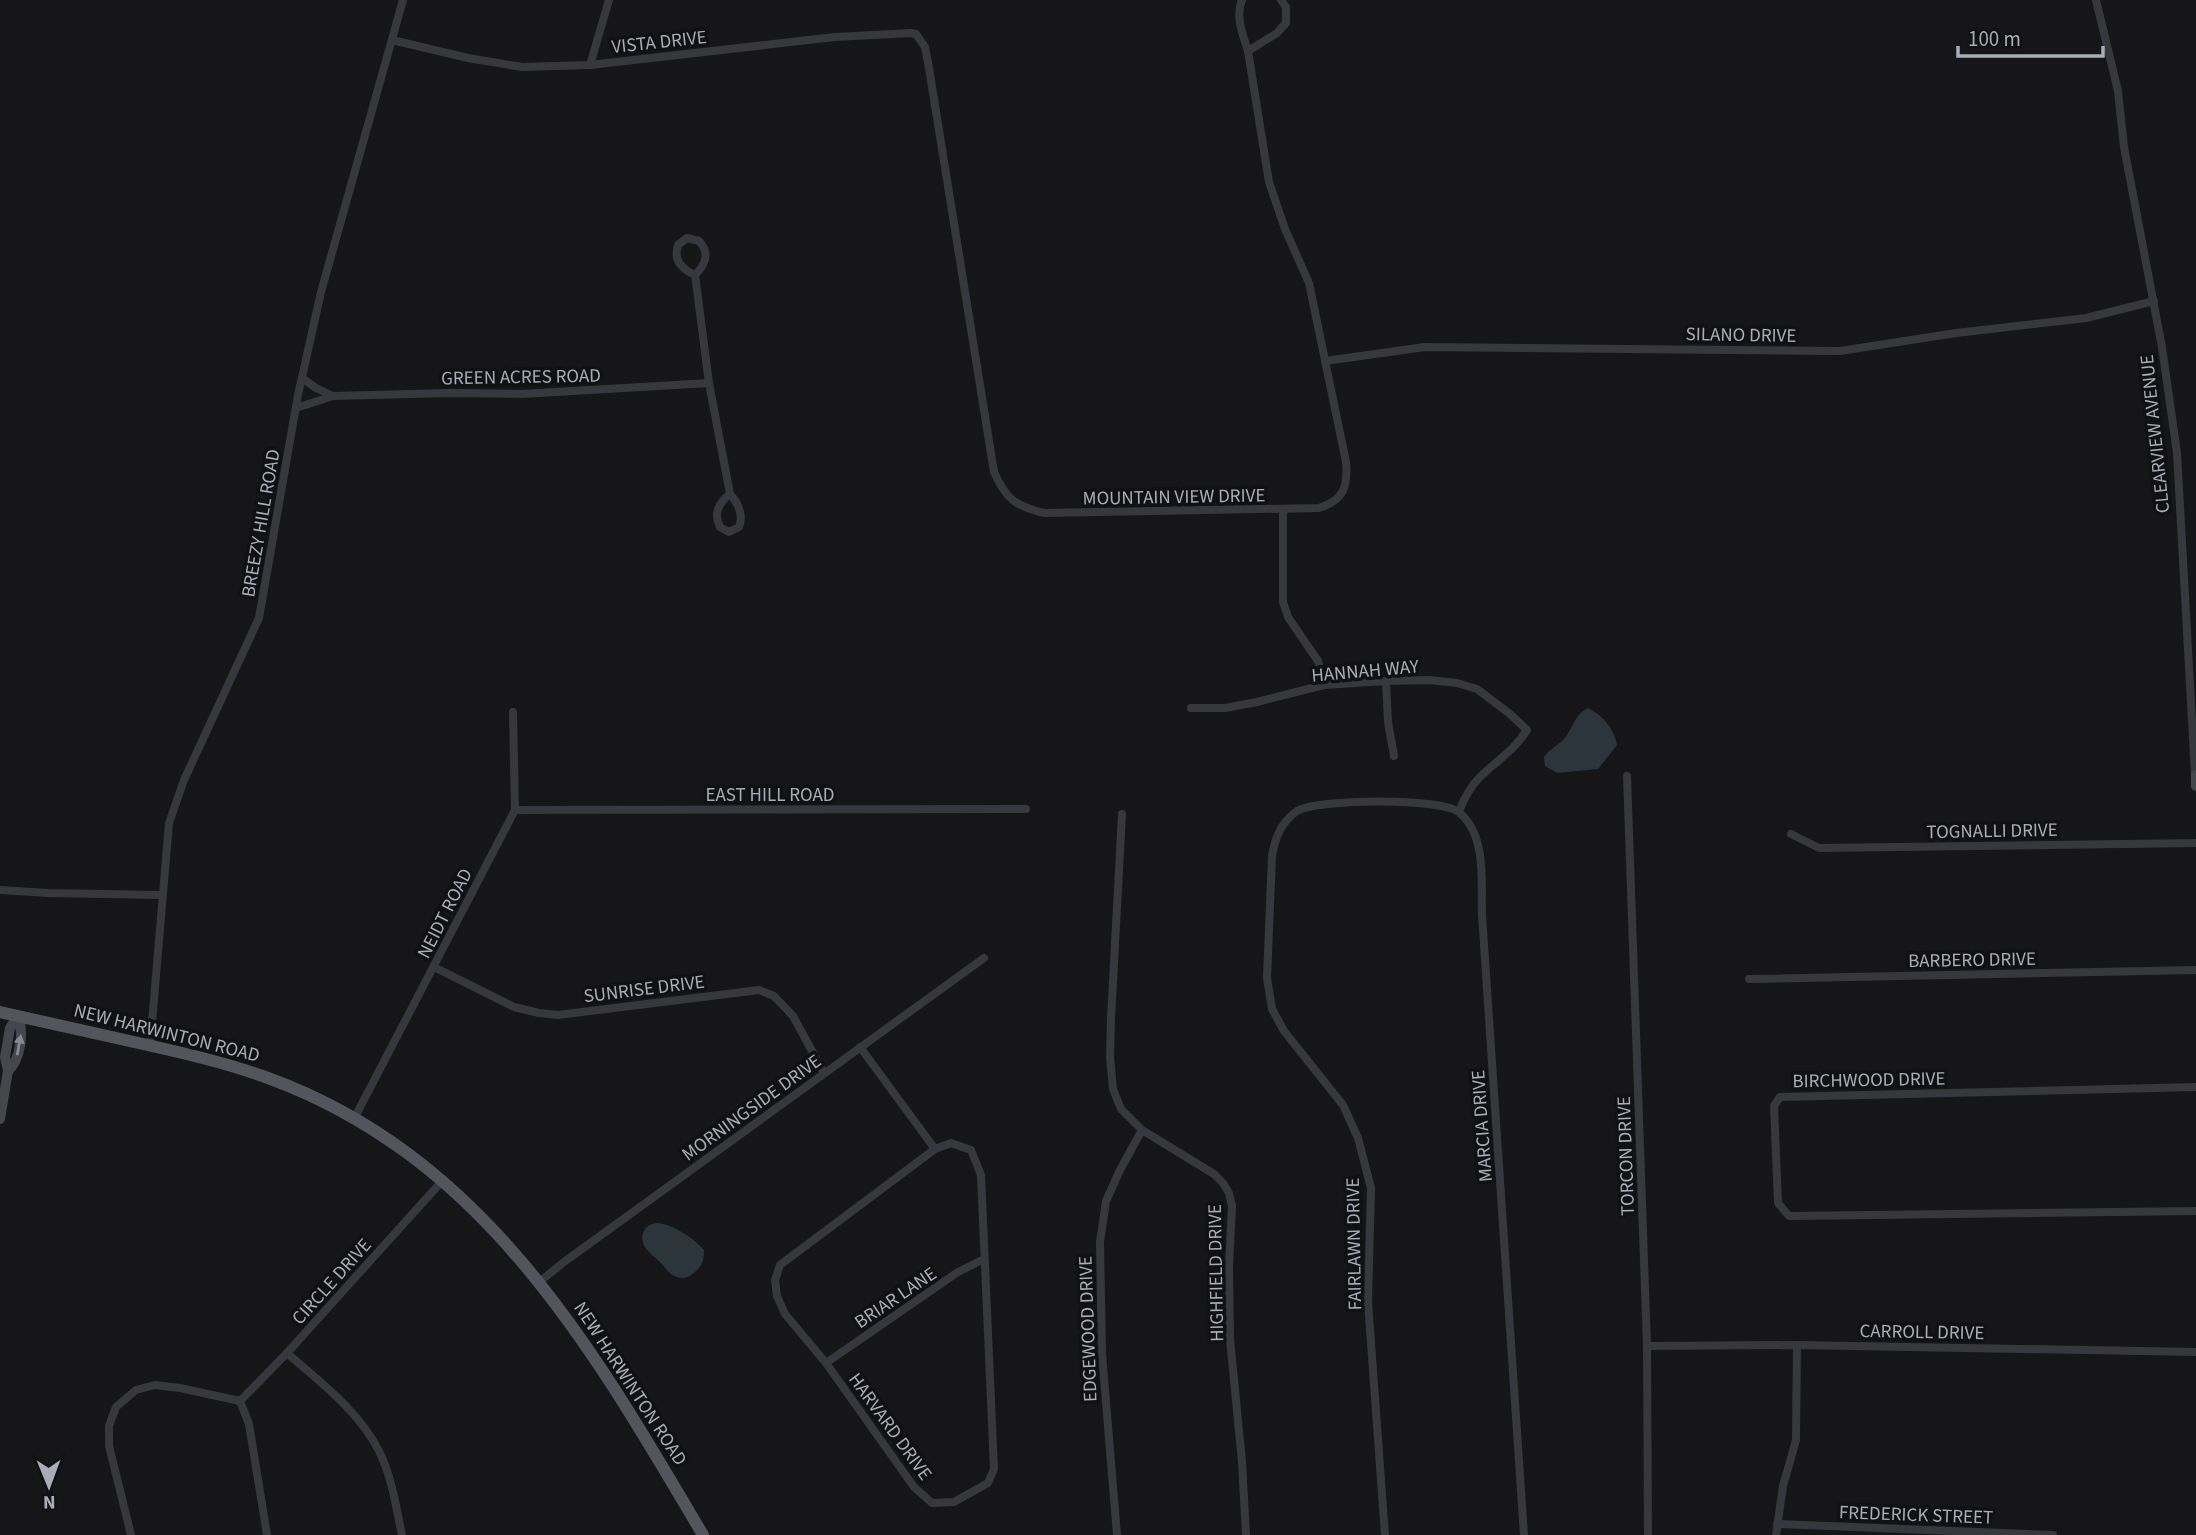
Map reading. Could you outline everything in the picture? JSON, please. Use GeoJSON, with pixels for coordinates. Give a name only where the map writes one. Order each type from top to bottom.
{"type":"FeatureCollection","features":[{"type":"Feature","properties":{"kind":"main road","name":"CLEARVIEW AVENUE"},"geometry":{"type":"LineString","coordinates":[[2196,775],[2196,786]]}},
{"type":"Feature","properties":{"kind":"main road","name":"NEW HARWINTON ROAD"},"geometry":{"type":"LineString","coordinates":[[0,1012],[213,1060],[269,1078],[355,1117],[407,1152],[443,1180],[504,1241],[538,1283],[605,1372],[703,1535]]}},
{"type":"Feature","properties":{"kind":"main road"},"geometry":{"type":"LineString","coordinates":[[0,1119],[8,1071],[5,1057],[10,1028],[18,1016]]}},
{"type":"Feature","properties":{"kind":"street","name":"BREEZY HILL ROAD"},"geometry":{"type":"LineString","coordinates":[[150,1046],[169,823],[184,780],[259,618],[296,408],[320,292],[402,0]]}},
{"type":"Feature","properties":{"kind":"street"},"geometry":{"type":"LineString","coordinates":[[590,65],[609,0]]}},
{"type":"Feature","properties":{"kind":"street","name":"MOUNTAIN VIEW DRIVE"},"geometry":{"type":"LineString","coordinates":[[925,47],[994,472],[1002,491],[1027,509],[1044,513],[1319,508],[1339,498],[1345,487],[1346,462],[1309,283],[1285,229],[1269,182],[1248,51],[1241,25],[1239,6],[1242,0]]}},
{"type":"Feature","properties":{"kind":"street"},"geometry":{"type":"LineString","coordinates":[[1248,51],[1278,33],[1286,23],[1286,7],[1282,0]]}},
{"type":"Feature","properties":{"kind":"street","name":"CLEARVIEW AVENUE"},"geometry":{"type":"LineString","coordinates":[[2096,0],[2118,91],[2124,147],[2154,301],[2177,453],[2196,775]]}},
{"type":"Feature","properties":{"kind":"street","name":"VISTA DRIVE"},"geometry":{"type":"LineString","coordinates":[[391,40],[468,58],[523,66],[590,65],[835,37],[911,33],[916,34],[925,47]]}},
{"type":"Feature","properties":{"kind":"street"},"geometry":{"type":"LineString","coordinates":[[695,275],[681,267],[676,256],[678,245],[687,238],[699,241],[706,254],[704,264],[695,275],[709,383],[730,494]]}},
{"type":"Feature","properties":{"kind":"street","name":"SILANO DRIVE"},"geometry":{"type":"LineString","coordinates":[[1325,361],[1425,347],[1840,351],[2085,318],[2154,301]]}},
{"type":"Feature","properties":{"kind":"street"},"geometry":{"type":"LineString","coordinates":[[302,378],[333,396]]}},
{"type":"Feature","properties":{"kind":"street","name":"GREEN ACRES ROAD"},"geometry":{"type":"LineString","coordinates":[[296,408],[333,396],[522,394],[709,383]]}},
{"type":"Feature","properties":{"kind":"street"},"geometry":{"type":"LineString","coordinates":[[1283,510],[1283,602],[1288,617],[1318,661],[1324,685]]}},
{"type":"Feature","properties":{"kind":"street","name":"HANNAH WAY"},"geometry":{"type":"LineString","coordinates":[[1191,708],[1225,708],[1324,685],[1429,680],[1457,683],[1477,689],[1527,730],[1518,745],[1479,778],[1467,792],[1459,811]]}},
{"type":"Feature","properties":{"kind":"street"},"geometry":{"type":"LineString","coordinates":[[1386,681],[1388,722],[1394,756]]}},
{"type":"Feature","properties":{"kind":"street","name":"NEIDT ROAD"},"geometry":{"type":"LineString","coordinates":[[355,1117],[515,810],[513,712]]}},
{"type":"Feature","properties":{"kind":"street","name":"TORCON DRIVE"},"geometry":{"type":"LineString","coordinates":[[1627,776],[1647,1346],[1648,1535]]}},
{"type":"Feature","properties":{"kind":"street","name":"FAIRLAWN DRIVE"},"geometry":{"type":"LineString","coordinates":[[1385,1535],[1368,1302],[1371,1188],[1358,1138],[1343,1105],[1284,1031],[1272,1009],[1267,978],[1272,856],[1280,829],[1297,812],[1308,806],[1410,801],[1438,804],[1459,811]]}},
{"type":"Feature","properties":{"kind":"street","name":"EAST HILL ROAD"},"geometry":{"type":"LineString","coordinates":[[515,810],[1026,809]]}},
{"type":"Feature","properties":{"kind":"street","name":"MARCIA DRIVE"},"geometry":{"type":"LineString","coordinates":[[1459,811],[1480,849],[1482,915],[1524,1535]]}},
{"type":"Feature","properties":{"kind":"street","name":"HIGHFIELD DRIVE"},"geometry":{"type":"LineString","coordinates":[[1122,814],[1111,1018],[1113,1089],[1121,1109],[1142,1130],[1214,1174],[1229,1193],[1233,1220],[1229,1267],[1230,1339],[1246,1535]]}},
{"type":"Feature","properties":{"kind":"street","name":"TOGNALLI DRIVE"},"geometry":{"type":"LineString","coordinates":[[1791,834],[1819,848],[2196,844]]}},
{"type":"Feature","properties":{"kind":"street"},"geometry":{"type":"LineString","coordinates":[[0,890],[162,895]]}},
{"type":"Feature","properties":{"kind":"street","name":"MORNINGSIDE DRIVE"},"geometry":{"type":"LineString","coordinates":[[538,1283],[984,958]]}},
{"type":"Feature","properties":{"kind":"street","name":"SUNRISE DRIVE"},"geometry":{"type":"LineString","coordinates":[[434,967],[514,1007],[548,1014],[759,990],[774,996],[793,1016],[824,1073]]}},
{"type":"Feature","properties":{"kind":"street","name":"BARBERO DRIVE"},"geometry":{"type":"LineString","coordinates":[[1749,979],[2196,970]]}},
{"type":"Feature","properties":{"kind":"street"},"geometry":{"type":"LineString","coordinates":[[860,1047],[934,1149]]}},
{"type":"Feature","properties":{"kind":"street","name":"BIRCHWOOD DRIVE"},"geometry":{"type":"LineString","coordinates":[[2196,1087],[1780,1097],[1774,1106],[1778,1203],[1789,1216],[2196,1210]]}},
{"type":"Feature","properties":{"kind":"street","name":"EDGEWOOD DRIVE"},"geometry":{"type":"LineString","coordinates":[[1116,1535],[1102,1354],[1100,1242],[1106,1201],[1142,1130]]}},
{"type":"Feature","properties":{"kind":"street","name":"HARVARD DRIVE"},"geometry":{"type":"LineString","coordinates":[[951,1143],[971,1150],[981,1175],[984,1259],[993,1469],[988,1483],[954,1503],[932,1503],[914,1487],[826,1363],[785,1314],[777,1296],[775,1280],[780,1265],[934,1149],[951,1143]]}},
{"type":"Feature","properties":{"kind":"street","name":"CIRCLE DRIVE"},"geometry":{"type":"LineString","coordinates":[[240,1401],[287,1353],[443,1180]]}},
{"type":"Feature","properties":{"kind":"street","name":"BRIAR LANE"},"geometry":{"type":"LineString","coordinates":[[826,1363],[958,1272],[984,1259]]}},
{"type":"Feature","properties":{"kind":"street"},"geometry":{"type":"LineString","coordinates":[[1776,1535],[1783,1486],[1796,1440],[1797,1345]]}},
{"type":"Feature","properties":{"kind":"street","name":"CARROLL DRIVE"},"geometry":{"type":"LineString","coordinates":[[1647,1346],[1797,1345],[2196,1352]]}},
{"type":"Feature","properties":{"kind":"street"},"geometry":{"type":"LineString","coordinates":[[287,1353],[346,1405],[379,1451],[388,1471],[402,1535]]}},
{"type":"Feature","properties":{"kind":"street"},"geometry":{"type":"LineString","coordinates":[[131,1535],[109,1446],[109,1426],[116,1407],[136,1390],[155,1385],[240,1401],[249,1424],[267,1535]]}},
{"type":"Feature","properties":{"kind":"street","name":"FREDERICK STREET"},"geometry":{"type":"LineString","coordinates":[[1777,1524],[2053,1535]]}},
{"type":"Feature","properties":{"kind":"shaded area"},"geometry":{"type":"Polygon","coordinates":[[[1588,708],[1607,723],[1617,745],[1598,769],[1557,773],[1545,766],[1544,757],[1566,737],[1579,715],[1588,708]]]}},
{"type":"Feature","properties":{"kind":"shaded area"},"geometry":{"type":"Polygon","coordinates":[[[657,1223],[682,1232],[704,1250],[702,1263],[690,1276],[683,1278],[672,1275],[645,1247],[642,1238],[644,1231],[649,1225],[657,1223]]]}}]}
